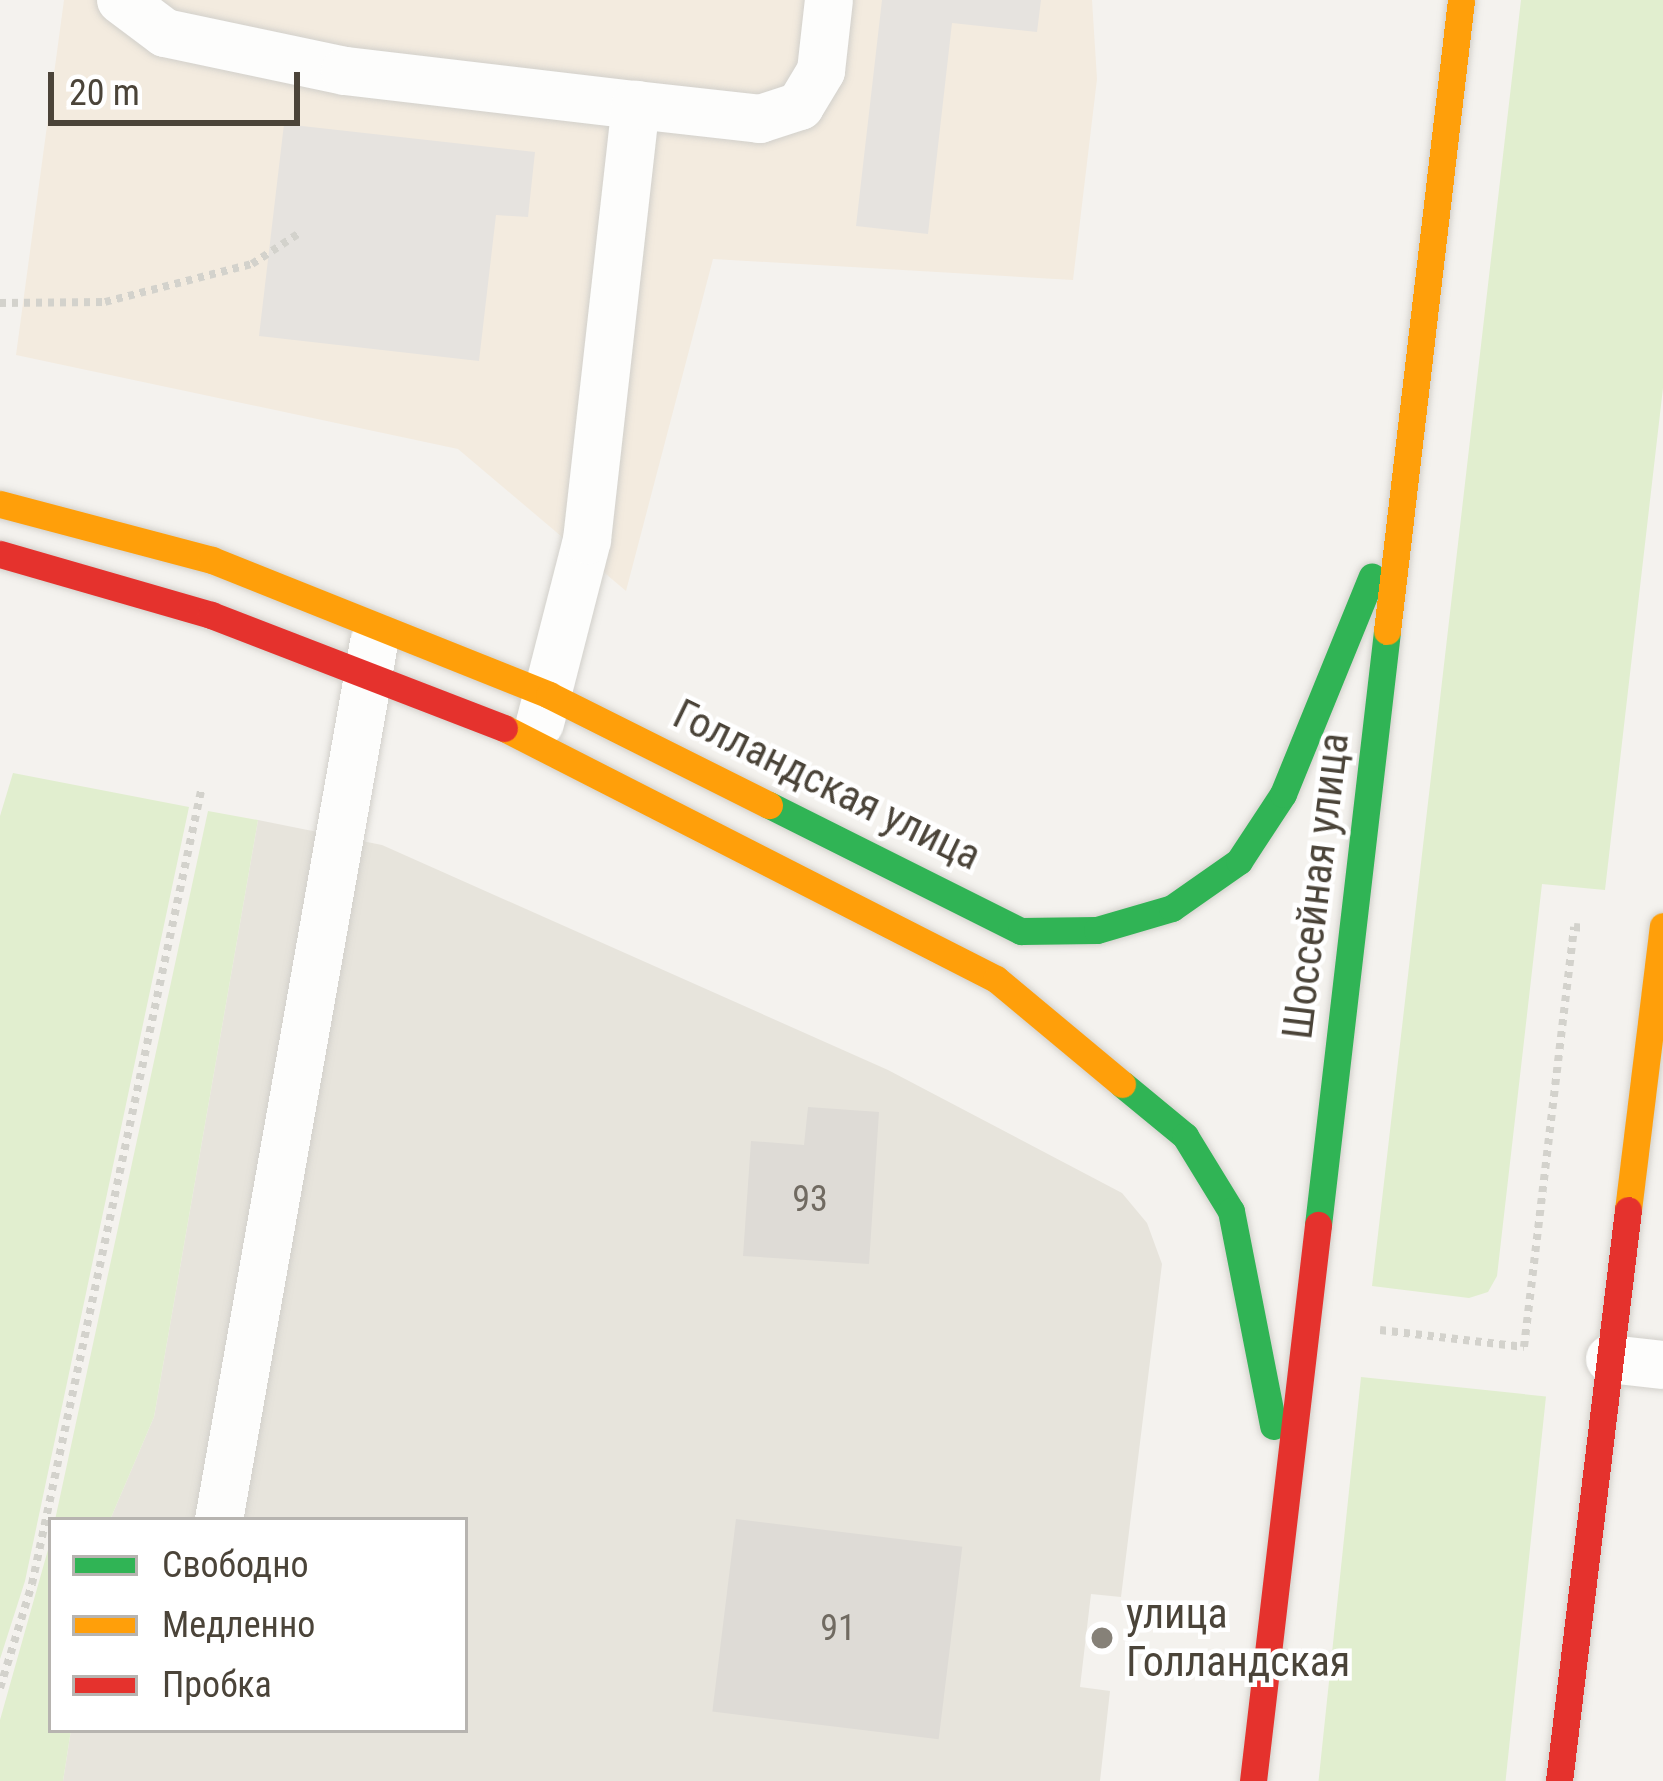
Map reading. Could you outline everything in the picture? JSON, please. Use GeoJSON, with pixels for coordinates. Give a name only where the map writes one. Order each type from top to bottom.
{"type":"FeatureCollection","features":[{"type":"Feature","properties":{"kind":"street","name":"Шоссейная улица"},"geometry":{"type":"LineString","coordinates":[[1253,1781],[1461,0]]}},
{"type":"Feature","properties":{"kind":"street","name":"Голландская улица"},"geometry":{"type":"LineString","coordinates":[[0,554],[211,615],[364,676],[542,718],[1021,931],[1096,930],[1172,908],[1239,861],[1283,794],[1403,500]]}},
{"type":"Feature","properties":{"kind":"street","name":"Голландская улица"},"geometry":{"type":"LineString","coordinates":[[0,504],[212,560],[378,627],[996,979],[1185,1136],[1231,1211],[1286,1507]]}},
{"type":"Feature","properties":{"kind":"street"},"geometry":{"type":"LineString","coordinates":[[1559,1781],[1663,926]]}},
{"type":"Feature","properties":{"kind":"lane"},"geometry":{"type":"LineString","coordinates":[[121,0],[165,33],[345,71],[760,119],[800,106],[821,71],[829,0]]}},
{"type":"Feature","properties":{"kind":"lane"},"geometry":{"type":"LineString","coordinates":[[542,718],[587,541],[636,105]]}},
{"type":"Feature","properties":{"kind":"lane"},"geometry":{"type":"LineString","coordinates":[[220,1517],[364,676],[378,627]]}},
{"type":"Feature","properties":{"kind":"lane"},"geometry":{"type":"LineString","coordinates":[[1610,1359],[1663,1365]]}},
{"type":"Feature","properties":{"kind":"path"},"geometry":{"type":"LineString","coordinates":[[0,303],[105,302],[252,264],[298,234]]}},
{"type":"Feature","properties":{"kind":"path"},"geometry":{"type":"LineString","coordinates":[[0,1688],[32,1583],[201,791]]}},
{"type":"Feature","properties":{"kind":"path"},"geometry":{"type":"LineString","coordinates":[[1373,1329],[1524,1347],[1574,927],[1606,931]]}},
{"type":"Feature","properties":{"kind":"shaded area"},"geometry":{"type":"Polygon","coordinates":[[[64,0],[1092,0],[1097,79],[1073,280],[713,259],[626,591],[458,449],[16,355],[64,0]]]}},
{"type":"Feature","properties":{"kind":"shaded area"},"geometry":{"type":"Polygon","coordinates":[[[882,0],[1041,0],[1037,32],[952,23],[928,234],[856,226],[882,0]]]}},
{"type":"Feature","properties":{"kind":"shaded area"},"geometry":{"type":"Polygon","coordinates":[[[284,124],[535,152],[528,217],[496,215],[479,361],[259,336],[284,124]]]}},
{"type":"Feature","properties":{"kind":"shaded area"},"geometry":{"type":"Polygon","coordinates":[[[258,820],[382,845],[888,1070],[1122,1193],[1147,1223],[1162,1264],[1121,1597],[1091,1594],[1080,1687],[1110,1691],[1100,1781],[63,1781],[71,1733],[468,1733],[468,1517],[111,1517],[154,1417],[258,820]]]}},
{"type":"Feature","properties":{"kind":"green space"},"geometry":{"type":"Polygon","coordinates":[[[1521,0],[1663,0],[1663,388],[1605,890],[1542,884],[1497,1276],[1488,1292],[1469,1298],[1372,1286],[1521,0]]]}},
{"type":"Feature","properties":{"kind":"green space"},"geometry":{"type":"Polygon","coordinates":[[[13,773],[189,807],[25,1581],[0,1659],[0,816],[13,773]]]}},
{"type":"Feature","properties":{"kind":"green space"},"geometry":{"type":"Polygon","coordinates":[[[208,811],[258,820],[154,1417],[111,1517],[56,1517],[208,811]]]}},
{"type":"Feature","properties":{"kind":"green space"},"geometry":{"type":"Polygon","coordinates":[[[1361,1377],[1546,1396],[1506,1781],[1319,1781],[1361,1377]]]}},
{"type":"Feature","properties":{"kind":"green space"},"geometry":{"type":"Polygon","coordinates":[[[48,1550],[48,1733],[71,1733],[63,1781],[0,1781],[0,1720],[48,1550]]]}},
{"type":"Feature","properties":{"kind":"building"},"geometry":{"type":"Polygon","coordinates":[[[808,1107],[879,1112],[869,1264],[743,1256],[751,1141],[804,1145],[808,1107]]]}},
{"type":"Feature","properties":{"kind":"building"},"geometry":{"type":"Polygon","coordinates":[[[736,1519],[962,1547],[939,1739],[712,1712],[736,1519]]]}},
{"type":"Feature","properties":{"kind":"traffic: fast"},"geometry":{"type":"LineString","coordinates":[[769,805],[1021,931],[1097,930],[1172,908],[1239,861],[1283,794],[1372,576]]}},
{"type":"Feature","properties":{"kind":"traffic: fast"},"geometry":{"type":"LineString","coordinates":[[1318,1225],[1387,631]]}},
{"type":"Feature","properties":{"kind":"traffic: fast"},"geometry":{"type":"LineString","coordinates":[[1122,1084],[1185,1136],[1231,1211],[1273,1426]]}},
{"type":"Feature","properties":{"kind":"traffic: slow"},"geometry":{"type":"LineString","coordinates":[[1387,631],[1461,0]]}},
{"type":"Feature","properties":{"kind":"traffic: slow"},"geometry":{"type":"LineString","coordinates":[[0,504],[212,560],[549,695],[769,805]]}},
{"type":"Feature","properties":{"kind":"traffic: slow"},"geometry":{"type":"LineString","coordinates":[[504,728],[996,979],[1122,1084]]}},
{"type":"Feature","properties":{"kind":"traffic: slow"},"geometry":{"type":"LineString","coordinates":[[1628,1210],[1663,926]]}},
{"type":"Feature","properties":{"kind":"traffic: jam"},"geometry":{"type":"LineString","coordinates":[[0,554],[211,615],[504,728]]}},
{"type":"Feature","properties":{"kind":"traffic: jam"},"geometry":{"type":"LineString","coordinates":[[1559,1781],[1628,1210]]}},
{"type":"Feature","properties":{"kind":"traffic: jam"},"geometry":{"type":"LineString","coordinates":[[1253,1781],[1318,1225]]}},
{"type":"Feature","properties":{"kind":"place","name":"улица Голландская"},"geometry":{"type":"Point","coordinates":[1102,1638]}}]}
